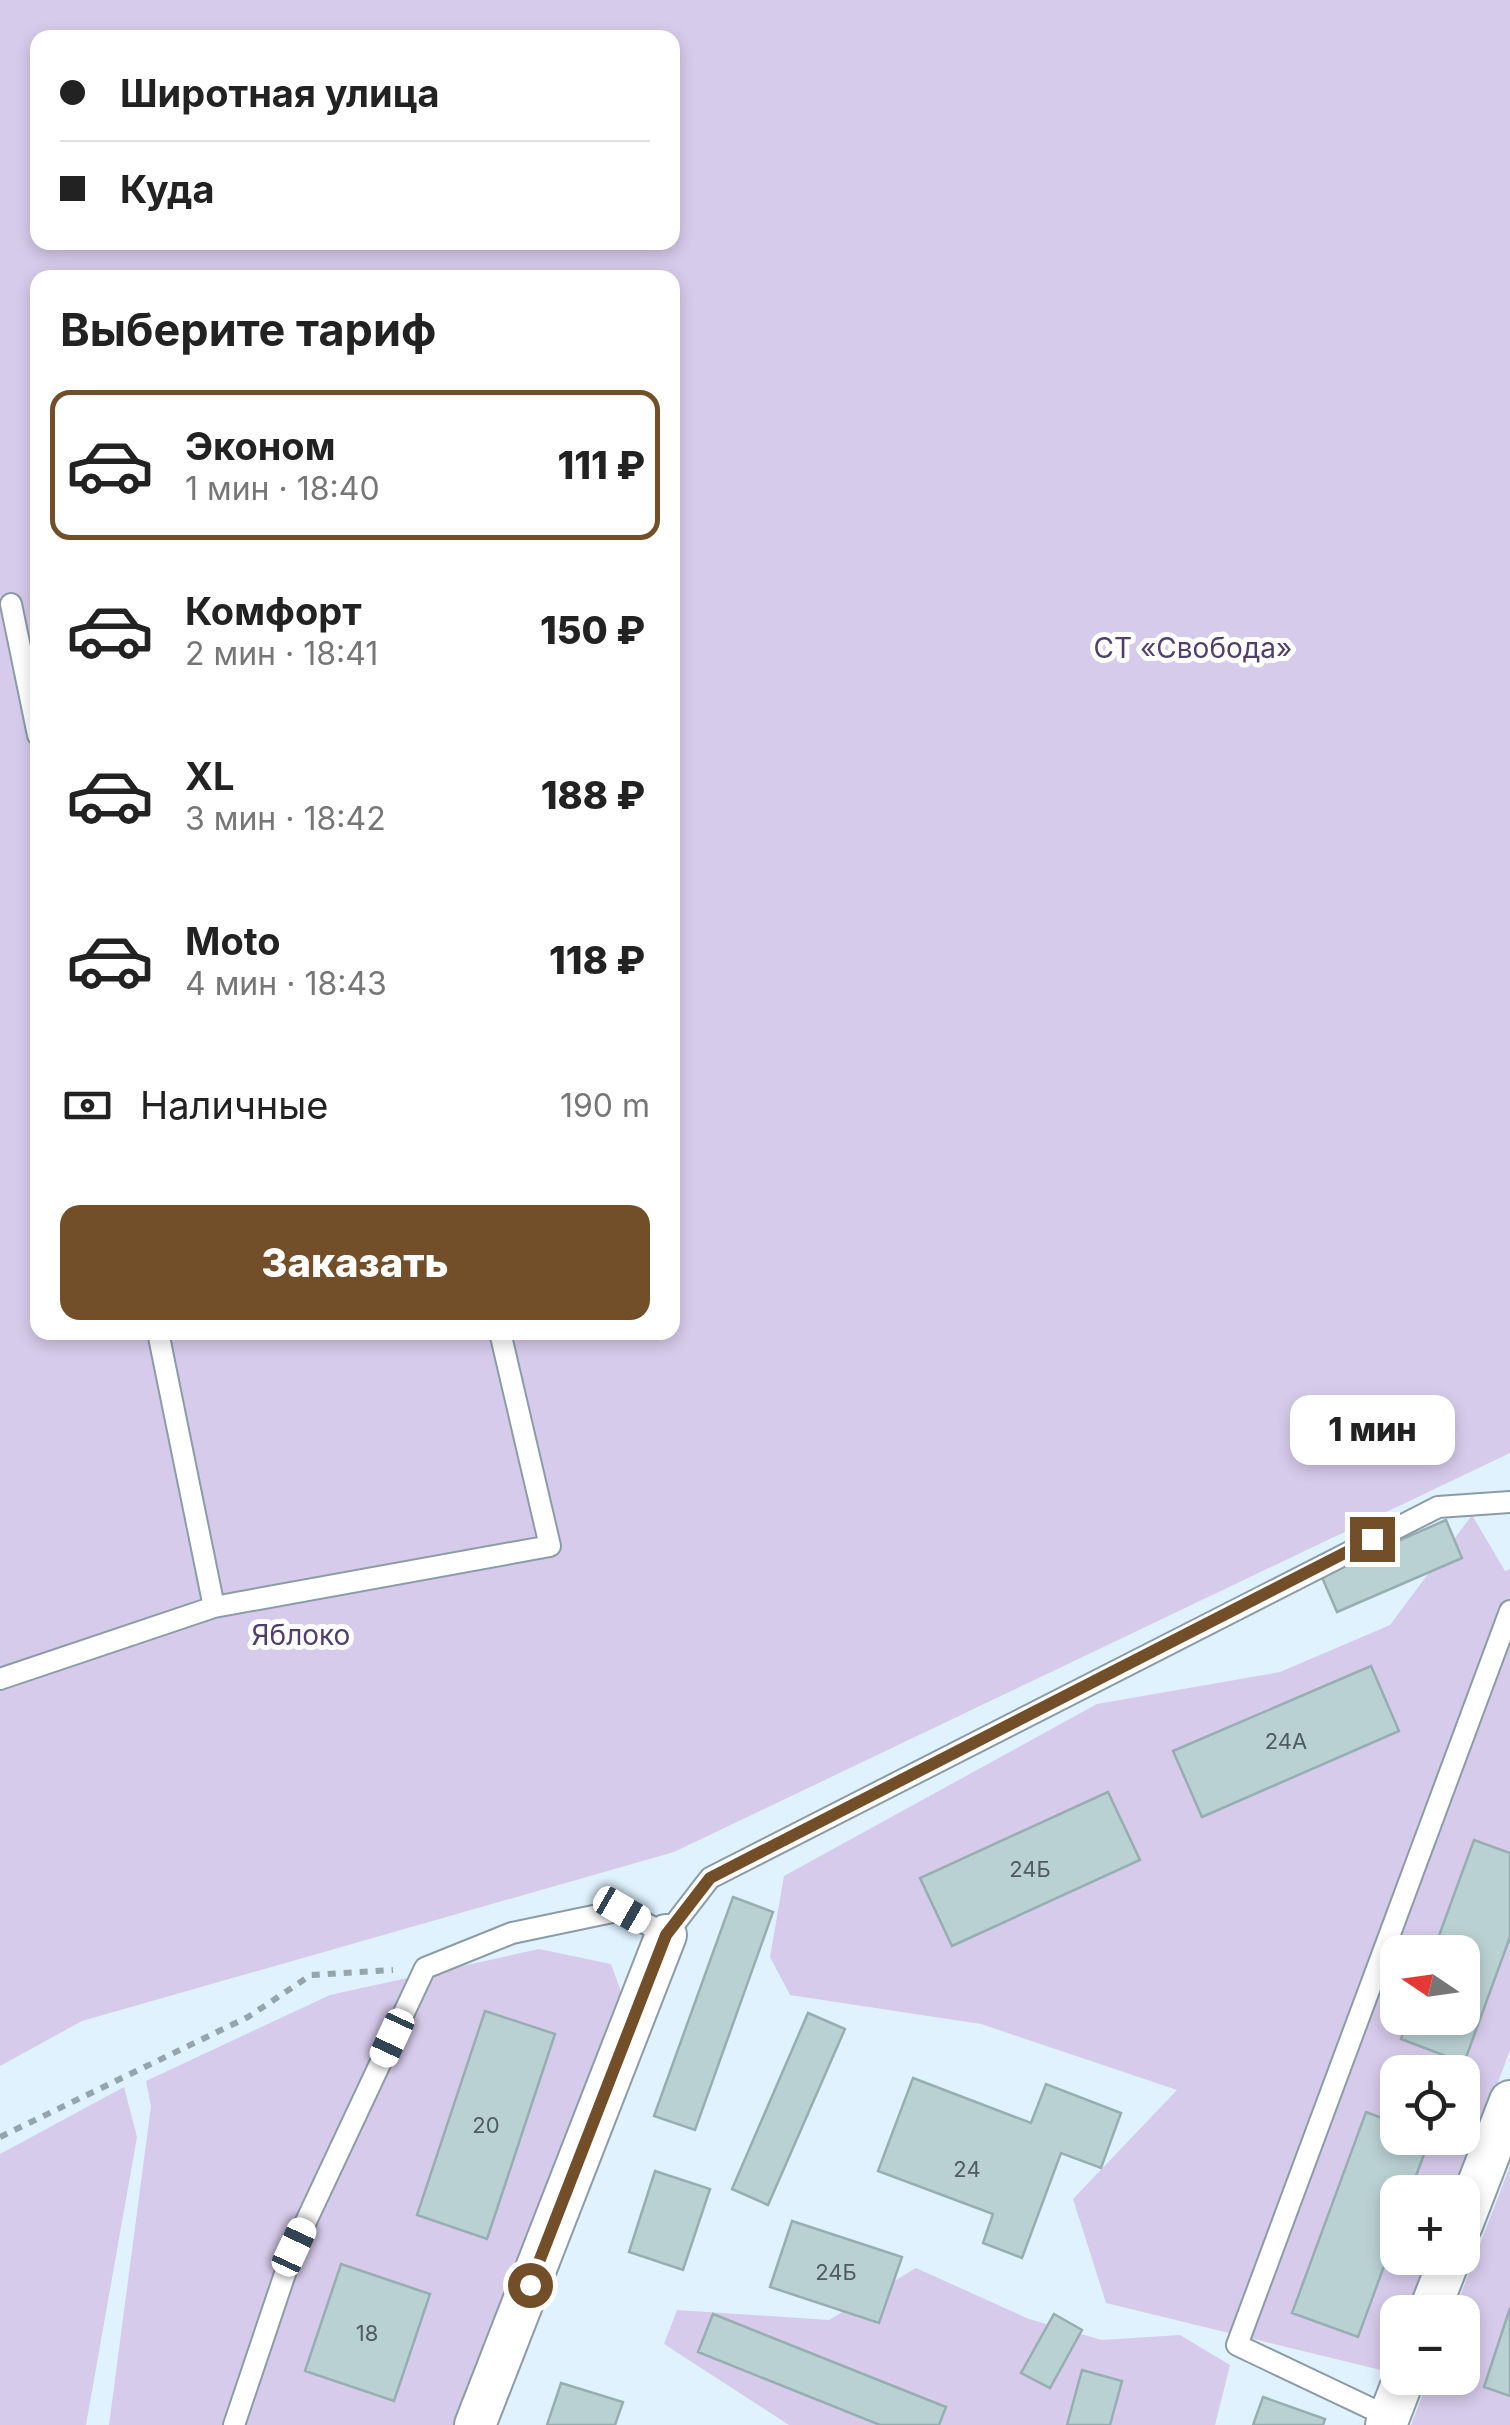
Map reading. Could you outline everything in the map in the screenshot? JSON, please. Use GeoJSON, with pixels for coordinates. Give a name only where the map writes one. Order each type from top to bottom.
{"type":"FeatureCollection","features":[{"type":"Feature","properties":{"kind":"street"},"geometry":{"type":"LineString","coordinates":[[475,2425],[666,1935]]}},
{"type":"Feature","properties":{"kind":"street"},"geometry":{"type":"LineString","coordinates":[[1480,2178],[1510,2101]]}},
{"type":"Feature","properties":{"kind":"street"},"geometry":{"type":"LineString","coordinates":[[1388,2421],[1398,2395]]}},
{"type":"Feature","properties":{"kind":"lane"},"geometry":{"type":"LineString","coordinates":[[11,604],[30,696]]}},
{"type":"Feature","properties":{"kind":"lane"},"geometry":{"type":"LineString","coordinates":[[160,1340],[214,1608]]}},
{"type":"Feature","properties":{"kind":"lane"},"geometry":{"type":"LineString","coordinates":[[0,1680],[214,1608],[550,1546],[502,1340]]}},
{"type":"Feature","properties":{"kind":"lane"},"geometry":{"type":"LineString","coordinates":[[234,2425],[294,2247],[425,1968],[512,1932],[622,1910],[666,1935],[710,1878],[1304,1572],[1438,1506],[1510,1502]]}},
{"type":"Feature","properties":{"kind":"lane"},"geometry":{"type":"LineString","coordinates":[[1388,2421],[1237,2344],[1510,1610]]}},
{"type":"Feature","properties":{"kind":"path"},"geometry":{"type":"LineString","coordinates":[[0,2138],[248,2017],[311,1974],[425,1968]]}},
{"type":"Feature","properties":{"kind":"green space"},"geometry":{"type":"Polygon","coordinates":[[[0,0],[1510,0],[1510,1453],[674,1852],[82,2021],[0,2066],[0,0]]]}},
{"type":"Feature","properties":{"kind":"green space"},"geometry":{"type":"Polygon","coordinates":[[[1472,1515],[1505,1571],[1510,1569],[1510,2050],[1480,2130],[1480,2055],[1380,2055],[1380,2155],[1471,2155],[1463,2175],[1380,2175],[1380,2275],[1426,2275],[1418,2295],[1380,2295],[1380,2370],[1106,2303],[1073,2199],[1177,2090],[981,2024],[790,1995],[770,1957],[784,1876],[1097,1704],[1280,1672],[1390,1625],[1472,1515]]]}},
{"type":"Feature","properties":{"kind":"green space"},"geometry":{"type":"Polygon","coordinates":[[[539,1949],[611,1964],[624,2000],[458,2425],[109,2425],[151,2106],[146,2081],[330,1995],[539,1949]]]}},
{"type":"Feature","properties":{"kind":"green space"},"geometry":{"type":"Polygon","coordinates":[[[124,2087],[137,2137],[86,2425],[0,2425],[0,2154],[124,2087]]]}},
{"type":"Feature","properties":{"kind":"green space"},"geometry":{"type":"Polygon","coordinates":[[[1510,2166],[1510,2425],[1411,2425],[1422,2395],[1480,2395],[1480,2295],[1461,2295],[1468,2275],[1480,2275],[1480,2244],[1510,2166]]]}},
{"type":"Feature","properties":{"kind":"green space"},"geometry":{"type":"Polygon","coordinates":[[[916,2268],[1029,2319],[1102,2340],[1180,2335],[1230,2365],[1215,2425],[789,2425],[664,2344],[677,2310],[829,2320],[916,2268]]]}},
{"type":"Feature","properties":{"kind":"building"},"geometry":{"type":"Polygon","coordinates":[[[1446,1520],[1462,1558],[1337,1612],[1321,1575],[1446,1520]]]}},
{"type":"Feature","properties":{"kind":"building"},"geometry":{"type":"Polygon","coordinates":[[[1371,1666],[1399,1731],[1202,1817],[1173,1751],[1371,1666]]]}},
{"type":"Feature","properties":{"kind":"building"},"geometry":{"type":"Polygon","coordinates":[[[1108,1792],[1140,1860],[952,1946],[920,1878],[1108,1792]]]}},
{"type":"Feature","properties":{"kind":"building"},"geometry":{"type":"Polygon","coordinates":[[[1474,1840],[1510,1853],[1510,1937],[1480,2019],[1480,1935],[1439,1935],[1474,1840]]]}},
{"type":"Feature","properties":{"kind":"building"},"geometry":{"type":"Polygon","coordinates":[[[733,1897],[773,1912],[695,2130],[654,2116],[733,1897]]]}},
{"type":"Feature","properties":{"kind":"building"},"geometry":{"type":"Polygon","coordinates":[[[485,2011],[555,2034],[487,2239],[417,2215],[485,2011]]]}},
{"type":"Feature","properties":{"kind":"building"},"geometry":{"type":"Polygon","coordinates":[[[808,2013],[845,2029],[768,2205],[732,2189],[808,2013]]]}},
{"type":"Feature","properties":{"kind":"building"},"geometry":{"type":"Polygon","coordinates":[[[1403,2035],[1474,2035],[1467,2055],[1443,2055],[1401,2039],[1403,2035]]]}},
{"type":"Feature","properties":{"kind":"building"},"geometry":{"type":"Polygon","coordinates":[[[913,2078],[1031,2123],[1046,2084],[1121,2113],[1101,2168],[1061,2153],[1022,2258],[983,2243],[993,2214],[878,2171],[913,2078]]]}},
{"type":"Feature","properties":{"kind":"building"},"geometry":{"type":"Polygon","coordinates":[[[1366,2112],[1380,2117],[1380,2155],[1424,2155],[1416,2175],[1380,2175],[1381,2275],[1358,2337],[1292,2313],[1366,2112]]]}},
{"type":"Feature","properties":{"kind":"building"},"geometry":{"type":"Polygon","coordinates":[[[655,2171],[710,2189],[683,2270],[629,2252],[655,2171]]]}},
{"type":"Feature","properties":{"kind":"building"},"geometry":{"type":"Polygon","coordinates":[[[792,2221],[902,2257],[879,2323],[770,2287],[792,2221]]]}},
{"type":"Feature","properties":{"kind":"building"},"geometry":{"type":"Polygon","coordinates":[[[341,2264],[430,2294],[394,2401],[305,2371],[341,2264]]]}},
{"type":"Feature","properties":{"kind":"building"},"geometry":{"type":"Polygon","coordinates":[[[1510,2308],[1510,2396],[1484,2387],[1510,2308]]]}},
{"type":"Feature","properties":{"kind":"building"},"geometry":{"type":"Polygon","coordinates":[[[713,2314],[946,2407],[939,2425],[880,2425],[698,2352],[713,2314]]]}},
{"type":"Feature","properties":{"kind":"building"},"geometry":{"type":"Polygon","coordinates":[[[1054,2314],[1082,2330],[1050,2388],[1021,2373],[1054,2314]]]}},
{"type":"Feature","properties":{"kind":"building"},"geometry":{"type":"Polygon","coordinates":[[[1082,2370],[1122,2381],[1110,2425],[1067,2425],[1082,2370]]]}},
{"type":"Feature","properties":{"kind":"building"},"geometry":{"type":"Polygon","coordinates":[[[561,2383],[623,2402],[615,2425],[547,2425],[561,2383]]]}},
{"type":"Feature","properties":{"kind":"building"},"geometry":{"type":"Polygon","coordinates":[[[1263,2397],[1325,2419],[1323,2425],[1253,2425],[1263,2397]]]}},
{"type":"Feature","properties":{"kind":"route"},"geometry":{"type":"LineString","coordinates":[[530,2285],[666,1935],[710,1878],[1372,1539]]}},
{"type":"Feature","properties":{"kind":"park label","name":"СТ «Свобода»"},"geometry":{"type":"Point","coordinates":[1193,648]}},
{"type":"Feature","properties":{"kind":"park label","name":"Яблоко"},"geometry":{"type":"Point","coordinates":[301,1635]}}]}
